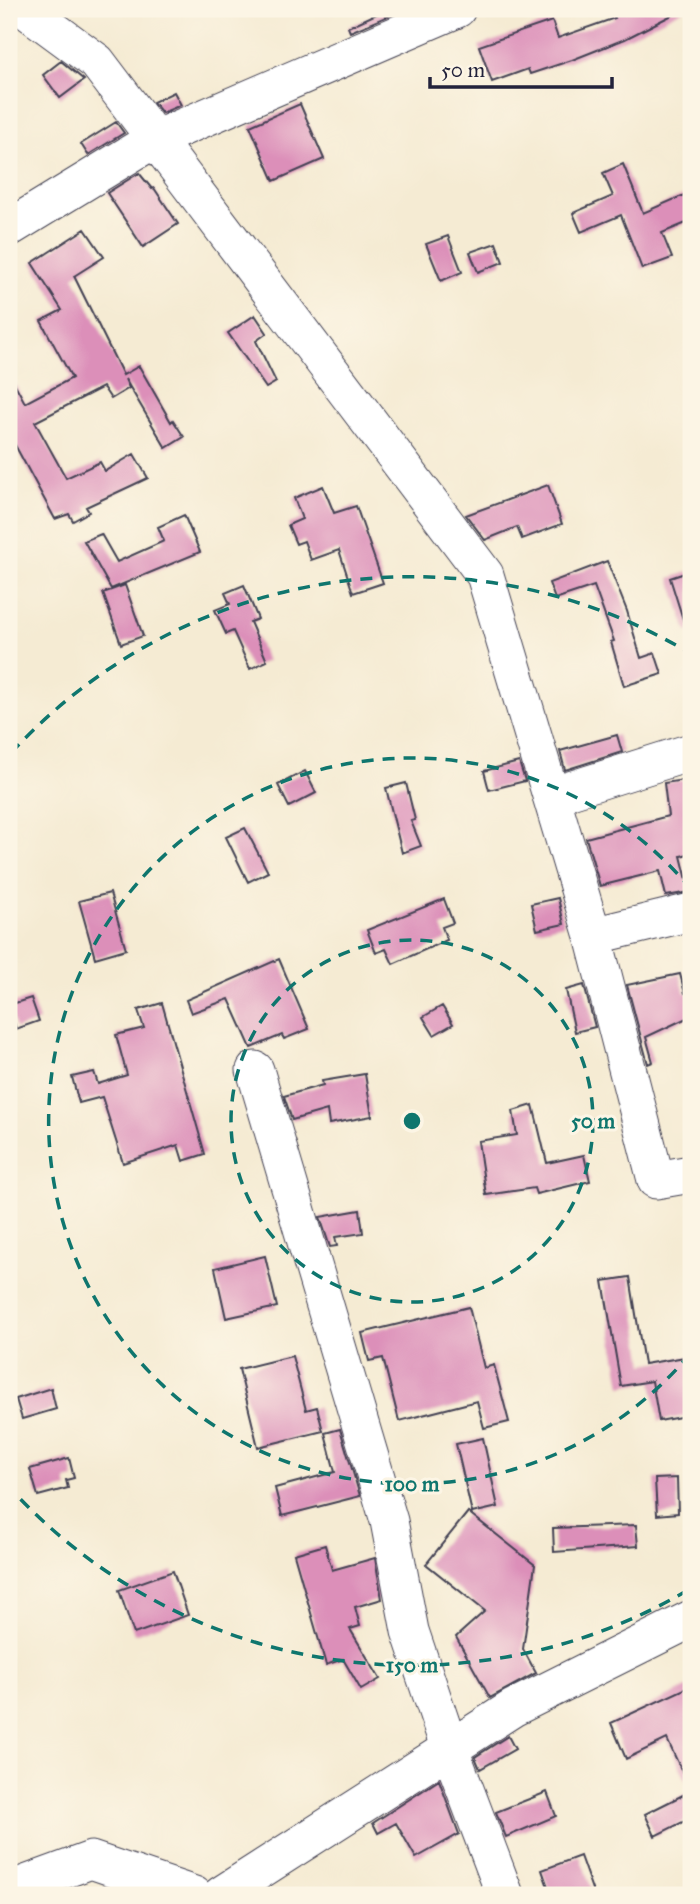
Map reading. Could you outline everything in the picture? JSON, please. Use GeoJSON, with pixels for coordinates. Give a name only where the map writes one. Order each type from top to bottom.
{"type":"FeatureCollection","features":[{"type":"Feature","properties":{"kind":"street"},"geometry":{"type":"LineString","coordinates":[[25,9],[97,62],[153,140],[485,576],[593,936],[656,1180],[691,1174]]}},
{"type":"Feature","properties":{"kind":"street"},"geometry":{"type":"LineString","coordinates":[[9,228],[153,140],[457,9]]}},
{"type":"Feature","properties":{"kind":"street"},"geometry":{"type":"LineString","coordinates":[[551,796],[691,752]]}},
{"type":"Feature","properties":{"kind":"street"},"geometry":{"type":"LineString","coordinates":[[593,936],[691,912]]}},
{"type":"Feature","properties":{"kind":"street"},"geometry":{"type":"LineString","coordinates":[[255,1070],[389,1521],[410,1631],[449,1747],[505,1895]]}},
{"type":"Feature","properties":{"kind":"street"},"geometry":{"type":"LineString","coordinates":[[220,1895],[513,1708],[691,1619]]}},
{"type":"Feature","properties":{"kind":"street"},"geometry":{"type":"LineString","coordinates":[[9,1891],[91,1860],[170,1891]]}},
{"type":"Feature","properties":{"kind":"building"},"geometry":{"type":"Polygon","coordinates":[[[382,9],[405,9],[350,32],[348,27],[383,11],[382,9]]]}},
{"type":"Feature","properties":{"kind":"building"},"geometry":{"type":"Polygon","coordinates":[[[610,9],[684,9],[625,39],[572,60],[530,74],[528,69],[492,82],[479,46],[552,21],[558,38],[615,18],[610,9]]]}},
{"type":"Feature","properties":{"kind":"building"},"geometry":{"type":"Polygon","coordinates":[[[61,61],[84,80],[60,98],[43,75],[61,61]]]}},
{"type":"Feature","properties":{"kind":"building"},"geometry":{"type":"Polygon","coordinates":[[[174,92],[181,105],[162,113],[153,102],[174,92]]]}},
{"type":"Feature","properties":{"kind":"building"},"geometry":{"type":"Polygon","coordinates":[[[300,104],[324,159],[274,181],[250,126],[300,104]]]}},
{"type":"Feature","properties":{"kind":"building"},"geometry":{"type":"Polygon","coordinates":[[[116,122],[124,133],[88,155],[81,144],[116,122]]]}},
{"type":"Feature","properties":{"kind":"building"},"geometry":{"type":"Polygon","coordinates":[[[623,164],[643,213],[691,192],[691,221],[662,233],[672,258],[642,269],[621,215],[581,232],[573,213],[613,196],[603,173],[623,164]]]}},
{"type":"Feature","properties":{"kind":"building"},"geometry":{"type":"Polygon","coordinates":[[[139,173],[152,189],[154,188],[178,224],[143,247],[107,193],[139,173]]]}},
{"type":"Feature","properties":{"kind":"building"},"geometry":{"type":"Polygon","coordinates":[[[85,229],[104,257],[74,276],[123,375],[139,366],[171,422],[173,420],[184,437],[166,448],[125,379],[129,388],[111,399],[103,387],[35,422],[66,478],[100,462],[105,471],[134,454],[148,478],[86,507],[89,512],[73,521],[69,514],[55,519],[9,434],[9,373],[25,403],[72,378],[41,321],[62,310],[32,263],[85,229]]]}},
{"type":"Feature","properties":{"kind":"building"},"geometry":{"type":"Polygon","coordinates":[[[448,236],[462,272],[441,281],[426,244],[448,236]]]}},
{"type":"Feature","properties":{"kind":"building"},"geometry":{"type":"Polygon","coordinates":[[[496,243],[503,262],[478,272],[470,252],[496,243]]]}},
{"type":"Feature","properties":{"kind":"building"},"geometry":{"type":"Polygon","coordinates":[[[255,315],[267,333],[256,341],[276,382],[266,388],[228,333],[255,315]]]}},
{"type":"Feature","properties":{"kind":"building"},"geometry":{"type":"Polygon","coordinates":[[[548,485],[562,524],[522,539],[517,527],[485,540],[466,515],[548,485]]]}},
{"type":"Feature","properties":{"kind":"building"},"geometry":{"type":"Polygon","coordinates":[[[323,486],[334,513],[356,506],[383,583],[353,593],[339,550],[311,560],[304,541],[296,544],[288,525],[302,519],[294,498],[323,486]]]}},
{"type":"Feature","properties":{"kind":"building"},"geometry":{"type":"Polygon","coordinates":[[[184,515],[200,552],[111,589],[84,541],[101,534],[117,562],[164,541],[158,527],[184,515]]]}},
{"type":"Feature","properties":{"kind":"building"},"geometry":{"type":"Polygon","coordinates":[[[607,561],[627,611],[641,658],[655,653],[662,674],[624,686],[611,642],[614,641],[594,586],[555,599],[549,583],[607,561]]]}},
{"type":"Feature","properties":{"kind":"building"},"geometry":{"type":"Polygon","coordinates":[[[691,571],[691,631],[687,632],[670,578],[691,571]]]}},
{"type":"Feature","properties":{"kind":"building"},"geometry":{"type":"Polygon","coordinates":[[[125,585],[143,636],[121,644],[103,593],[125,585]]]}},
{"type":"Feature","properties":{"kind":"building"},"geometry":{"type":"Polygon","coordinates":[[[244,585],[258,619],[250,622],[267,661],[250,669],[233,631],[226,634],[215,610],[230,604],[225,593],[244,585]]]}},
{"type":"Feature","properties":{"kind":"building"},"geometry":{"type":"Polygon","coordinates":[[[617,735],[622,752],[565,770],[560,751],[617,735]]]}},
{"type":"Feature","properties":{"kind":"building"},"geometry":{"type":"Polygon","coordinates":[[[519,762],[525,781],[489,790],[484,771],[519,762]]]}},
{"type":"Feature","properties":{"kind":"building"},"geometry":{"type":"Polygon","coordinates":[[[305,771],[316,793],[289,807],[278,785],[305,771]]]}},
{"type":"Feature","properties":{"kind":"building"},"geometry":{"type":"Polygon","coordinates":[[[691,779],[691,807],[687,808],[691,853],[681,856],[690,892],[666,896],[660,871],[600,886],[586,838],[668,816],[664,783],[691,779]]]}},
{"type":"Feature","properties":{"kind":"building"},"geometry":{"type":"Polygon","coordinates":[[[406,783],[415,820],[411,821],[421,846],[402,853],[386,788],[406,783]]]}},
{"type":"Feature","properties":{"kind":"building"},"geometry":{"type":"Polygon","coordinates":[[[245,828],[268,872],[248,882],[226,837],[245,828]]]}},
{"type":"Feature","properties":{"kind":"building"},"geometry":{"type":"Polygon","coordinates":[[[110,893],[126,949],[95,958],[79,901],[110,893]]]}},
{"type":"Feature","properties":{"kind":"building"},"geometry":{"type":"Polygon","coordinates":[[[558,898],[564,924],[537,930],[531,904],[558,898]]]}},
{"type":"Feature","properties":{"kind":"building"},"geometry":{"type":"Polygon","coordinates":[[[444,899],[453,923],[442,927],[447,940],[393,964],[386,949],[376,953],[367,930],[444,899]]]}},
{"type":"Feature","properties":{"kind":"building"},"geometry":{"type":"Polygon","coordinates":[[[279,959],[309,1029],[284,1039],[282,1035],[251,1048],[229,999],[191,1013],[186,1000],[279,959]]]}},
{"type":"Feature","properties":{"kind":"building"},"geometry":{"type":"Polygon","coordinates":[[[680,974],[685,993],[691,992],[691,1016],[646,1037],[653,1062],[648,1064],[627,985],[680,974]]]}},
{"type":"Feature","properties":{"kind":"building"},"geometry":{"type":"Polygon","coordinates":[[[584,985],[595,1027],[575,1032],[566,990],[584,985]]]}},
{"type":"Feature","properties":{"kind":"building"},"geometry":{"type":"Polygon","coordinates":[[[31,998],[39,1021],[16,1029],[9,1005],[31,998]]]}},
{"type":"Feature","properties":{"kind":"building"},"geometry":{"type":"Polygon","coordinates":[[[162,1003],[205,1154],[183,1161],[178,1145],[123,1163],[102,1097],[79,1103],[72,1077],[94,1072],[98,1084],[127,1075],[116,1035],[144,1028],[138,1010],[162,1003]]]}},
{"type":"Feature","properties":{"kind":"building"},"geometry":{"type":"Polygon","coordinates":[[[442,1006],[453,1024],[434,1035],[423,1017],[442,1006]]]}},
{"type":"Feature","properties":{"kind":"building"},"geometry":{"type":"Polygon","coordinates":[[[365,1074],[372,1116],[329,1124],[327,1110],[292,1120],[284,1096],[323,1085],[322,1081],[365,1074]]]}},
{"type":"Feature","properties":{"kind":"building"},"geometry":{"type":"Polygon","coordinates":[[[533,1105],[547,1163],[584,1155],[590,1181],[536,1194],[534,1188],[486,1195],[478,1141],[517,1135],[513,1111],[533,1105]]]}},
{"type":"Feature","properties":{"kind":"building"},"geometry":{"type":"Polygon","coordinates":[[[360,1210],[363,1233],[335,1237],[337,1246],[330,1247],[320,1217],[360,1210]]]}},
{"type":"Feature","properties":{"kind":"building"},"geometry":{"type":"Polygon","coordinates":[[[265,1256],[277,1307],[226,1318],[215,1268],[265,1256]]]}},
{"type":"Feature","properties":{"kind":"building"},"geometry":{"type":"Polygon","coordinates":[[[630,1277],[644,1364],[691,1356],[691,1415],[659,1421],[652,1381],[621,1386],[603,1281],[630,1277]]]}},
{"type":"Feature","properties":{"kind":"building"},"geometry":{"type":"Polygon","coordinates":[[[469,1307],[484,1368],[494,1365],[509,1422],[484,1428],[477,1401],[399,1421],[383,1358],[369,1361],[362,1333],[469,1307]]]}},
{"type":"Feature","properties":{"kind":"building"},"geometry":{"type":"Polygon","coordinates":[[[292,1356],[306,1410],[317,1407],[323,1431],[258,1447],[239,1369],[292,1356]]]}},
{"type":"Feature","properties":{"kind":"building"},"geometry":{"type":"Polygon","coordinates":[[[51,1388],[56,1409],[22,1419],[16,1399],[51,1388]]]}},
{"type":"Feature","properties":{"kind":"building"},"geometry":{"type":"Polygon","coordinates":[[[340,1429],[360,1496],[282,1516],[275,1488],[335,1472],[325,1433],[340,1429]]]}},
{"type":"Feature","properties":{"kind":"building"},"geometry":{"type":"Polygon","coordinates":[[[483,1438],[498,1507],[472,1513],[456,1444],[483,1438]]]}},
{"type":"Feature","properties":{"kind":"building"},"geometry":{"type":"Polygon","coordinates":[[[69,1458],[74,1478],[66,1480],[68,1488],[38,1496],[30,1469],[69,1458]]]}},
{"type":"Feature","properties":{"kind":"building"},"geometry":{"type":"Polygon","coordinates":[[[677,1478],[678,1513],[657,1515],[655,1479],[677,1478]]]}},
{"type":"Feature","properties":{"kind":"building"},"geometry":{"type":"Polygon","coordinates":[[[468,1512],[535,1565],[523,1649],[536,1673],[490,1698],[456,1637],[485,1611],[426,1564],[468,1512]]]}},
{"type":"Feature","properties":{"kind":"building"},"geometry":{"type":"Polygon","coordinates":[[[636,1525],[638,1546],[554,1552],[553,1528],[636,1525]]]}},
{"type":"Feature","properties":{"kind":"building"},"geometry":{"type":"Polygon","coordinates":[[[325,1545],[332,1570],[375,1558],[382,1599],[355,1607],[360,1626],[350,1629],[380,1679],[361,1690],[343,1659],[326,1665],[294,1554],[325,1545]]]}},
{"type":"Feature","properties":{"kind":"building"},"geometry":{"type":"Polygon","coordinates":[[[173,1571],[188,1615],[134,1634],[119,1590],[173,1571]]]}},
{"type":"Feature","properties":{"kind":"building"},"geometry":{"type":"Polygon","coordinates":[[[691,1686],[691,1791],[667,1739],[626,1759],[611,1723],[691,1686]]]}},
{"type":"Feature","properties":{"kind":"building"},"geometry":{"type":"Polygon","coordinates":[[[508,1736],[515,1749],[480,1769],[475,1757],[508,1736]]]}},
{"type":"Feature","properties":{"kind":"building"},"geometry":{"type":"Polygon","coordinates":[[[439,1780],[459,1834],[416,1858],[396,1823],[378,1833],[373,1823],[439,1780]]]}},
{"type":"Feature","properties":{"kind":"building"},"geometry":{"type":"Polygon","coordinates":[[[691,1791],[691,1818],[655,1836],[645,1814],[691,1791]]]}},
{"type":"Feature","properties":{"kind":"building"},"geometry":{"type":"Polygon","coordinates":[[[547,1792],[556,1816],[506,1837],[496,1812],[547,1792]]]}},
{"type":"Feature","properties":{"kind":"building"},"geometry":{"type":"Polygon","coordinates":[[[580,1856],[594,1895],[551,1895],[542,1870],[580,1856]]]}}]}
